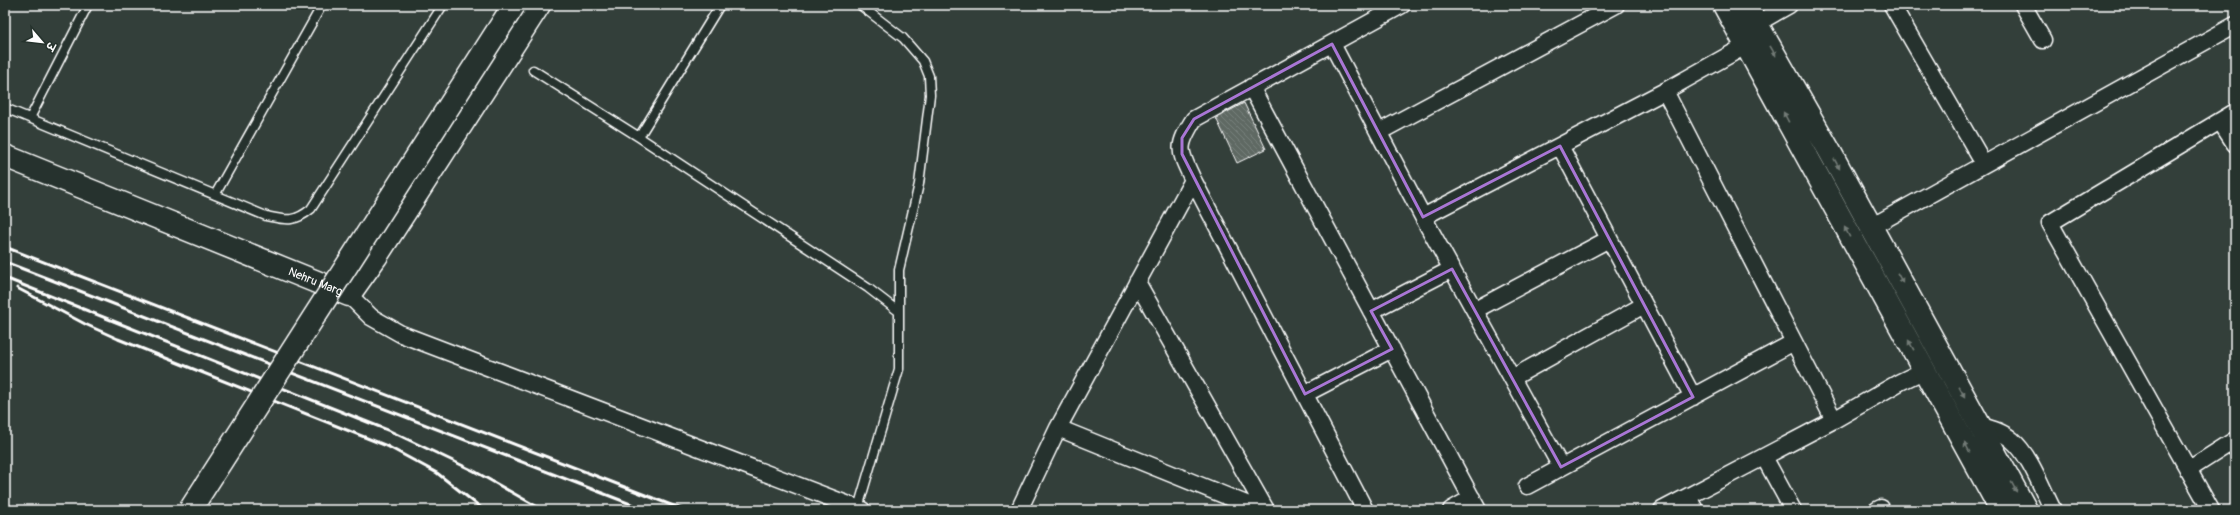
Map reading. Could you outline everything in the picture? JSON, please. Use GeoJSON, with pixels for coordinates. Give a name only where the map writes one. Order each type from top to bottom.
{"type":"FeatureCollection","features":[{"type":"Feature","properties":{"kind":"street"},"geometry":{"type":"LineString","coordinates":[[190,510],[514,5]]}},
{"type":"Feature","properties":{"kind":"street","name":"Nehru Marg"},"geometry":{"type":"LineString","coordinates":[[5,156],[349,295],[376,257],[539,5]]}},
{"type":"Feature","properties":{"kind":"street"},"geometry":{"type":"LineString","coordinates":[[1365,510],[1193,180],[1182,154],[1182,138],[1194,119],[1402,5]]}},
{"type":"Feature","properties":{"kind":"street"},"geometry":{"type":"LineString","coordinates":[[1724,5],[1747,26],[1872,227],[2026,510]]}},
{"type":"Feature","properties":{"kind":"street"},"geometry":{"type":"LineString","coordinates":[[1423,217],[1665,91],[1747,26],[1789,5]]}},
{"type":"Feature","properties":{"kind":"street"},"geometry":{"type":"LineString","coordinates":[[1892,5],[1984,164]]}},
{"type":"Feature","properties":{"kind":"street"},"geometry":{"type":"LineString","coordinates":[[2023,5],[2043,40]]}},
{"type":"Feature","properties":{"kind":"street"},"geometry":{"type":"LineString","coordinates":[[1379,132],[1614,6]]}},
{"type":"Feature","properties":{"kind":"street"},"geometry":{"type":"LineString","coordinates":[[1872,227],[2235,25]]}},
{"type":"Feature","properties":{"kind":"street"},"geometry":{"type":"LineString","coordinates":[[1747,26],[1851,240],[1925,370],[2001,510]]}},
{"type":"Feature","properties":{"kind":"street"},"geometry":{"type":"LineString","coordinates":[[1332,44],[1423,217],[1562,468]]}},
{"type":"Feature","properties":{"kind":"street"},"geometry":{"type":"LineString","coordinates":[[1251,87],[1475,504],[1451,510]]}},
{"type":"Feature","properties":{"kind":"street"},"geometry":{"type":"LineString","coordinates":[[1665,91],[1834,420]]}},
{"type":"Feature","properties":{"kind":"street"},"geometry":{"type":"LineString","coordinates":[[2211,510],[2050,223],[2235,112]]}},
{"type":"Feature","properties":{"kind":"street"},"geometry":{"type":"LineString","coordinates":[[2220,121],[2235,144]]}},
{"type":"Feature","properties":{"kind":"street"},"geometry":{"type":"LineString","coordinates":[[1560,146],[1693,397]]}},
{"type":"Feature","properties":{"kind":"street"},"geometry":{"type":"LineString","coordinates":[[1019,510],[1058,428],[1193,180]]}},
{"type":"Feature","properties":{"kind":"street"},"geometry":{"type":"LineString","coordinates":[[1475,310],[1609,239]]}},
{"type":"Feature","properties":{"kind":"street"},"geometry":{"type":"LineString","coordinates":[[1371,310],[1452,269]]}},
{"type":"Feature","properties":{"kind":"street"},"geometry":{"type":"LineString","coordinates":[[1137,282],[1266,510]]}},
{"type":"Feature","properties":{"kind":"street"},"geometry":{"type":"LineString","coordinates":[[349,295],[370,317],[401,334],[860,509]]}},
{"type":"Feature","properties":{"kind":"street"},"geometry":{"type":"LineString","coordinates":[[1512,378],[1644,305]]}},
{"type":"Feature","properties":{"kind":"street"},"geometry":{"type":"LineString","coordinates":[[1527,486],[1794,342]]}},
{"type":"Feature","properties":{"kind":"street"},"geometry":{"type":"LineString","coordinates":[[1305,394],[1392,349]]}},
{"type":"Feature","properties":{"kind":"street"},"geometry":{"type":"LineString","coordinates":[[1662,510],[1691,503],[1764,457],[1834,420],[1900,382],[1925,370]]}},
{"type":"Feature","properties":{"kind":"street"},"geometry":{"type":"LineString","coordinates":[[1981,426],[1998,431],[2012,440],[2023,452],[2053,510]]}},
{"type":"Feature","properties":{"kind":"street"},"geometry":{"type":"LineString","coordinates":[[1058,428],[1261,510]]}},
{"type":"Feature","properties":{"kind":"street"},"geometry":{"type":"LineString","coordinates":[[2188,470],[2235,440]]}},
{"type":"Feature","properties":{"kind":"street"},"geometry":{"type":"LineString","coordinates":[[1764,457],[1793,510]]}},
{"type":"Feature","properties":{"kind":"street"},"geometry":{"type":"LineString","coordinates":[[1877,510],[1881,508],[1882,510]]}},
{"type":"Feature","properties":{"kind":"lane"},"geometry":{"type":"LineString","coordinates":[[30,118],[88,5]]}},
{"type":"Feature","properties":{"kind":"lane"},"geometry":{"type":"LineString","coordinates":[[215,195],[322,5]]}},
{"type":"Feature","properties":{"kind":"lane"},"geometry":{"type":"LineString","coordinates":[[5,108],[266,216],[285,220],[300,218],[311,209],[443,5]]}},
{"type":"Feature","properties":{"kind":"lane"},"geometry":{"type":"LineString","coordinates":[[639,137],[720,5]]}},
{"type":"Feature","properties":{"kind":"lane"},"geometry":{"type":"LineString","coordinates":[[860,5],[903,38],[923,61],[929,76],[930,95],[919,184],[899,270],[899,369],[860,509]]}},
{"type":"Feature","properties":{"kind":"lane"},"geometry":{"type":"LineString","coordinates":[[532,70],[639,137],[868,288],[898,311]]}},
{"type":"Feature","properties":{"kind":"highlighted area"},"geometry":{"type":"Polygon","coordinates":[[[1332,44],[1423,217],[1560,146],[1693,397],[1561,467],[1452,269],[1371,311],[1392,349],[1305,394],[1182,154],[1182,138],[1194,119],[1332,44]]]}},
{"type":"Feature","properties":{"kind":"building"},"geometry":{"type":"Polygon","coordinates":[[[1244,103],[1266,149],[1237,163],[1216,118],[1244,103]]]}},
{"type":"Feature","properties":{"kind":"railway"},"geometry":{"type":"LineString","coordinates":[[5,247],[684,510]]}},
{"type":"Feature","properties":{"kind":"railway"},"geometry":{"type":"LineString","coordinates":[[5,262],[646,510]]}},
{"type":"Feature","properties":{"kind":"railway"},"geometry":{"type":"LineString","coordinates":[[5,278],[390,431],[474,471],[543,510]]}},
{"type":"Feature","properties":{"kind":"railway"},"geometry":{"type":"LineString","coordinates":[[17,288],[85,324],[118,339],[387,446],[437,473],[484,510]]}}]}
